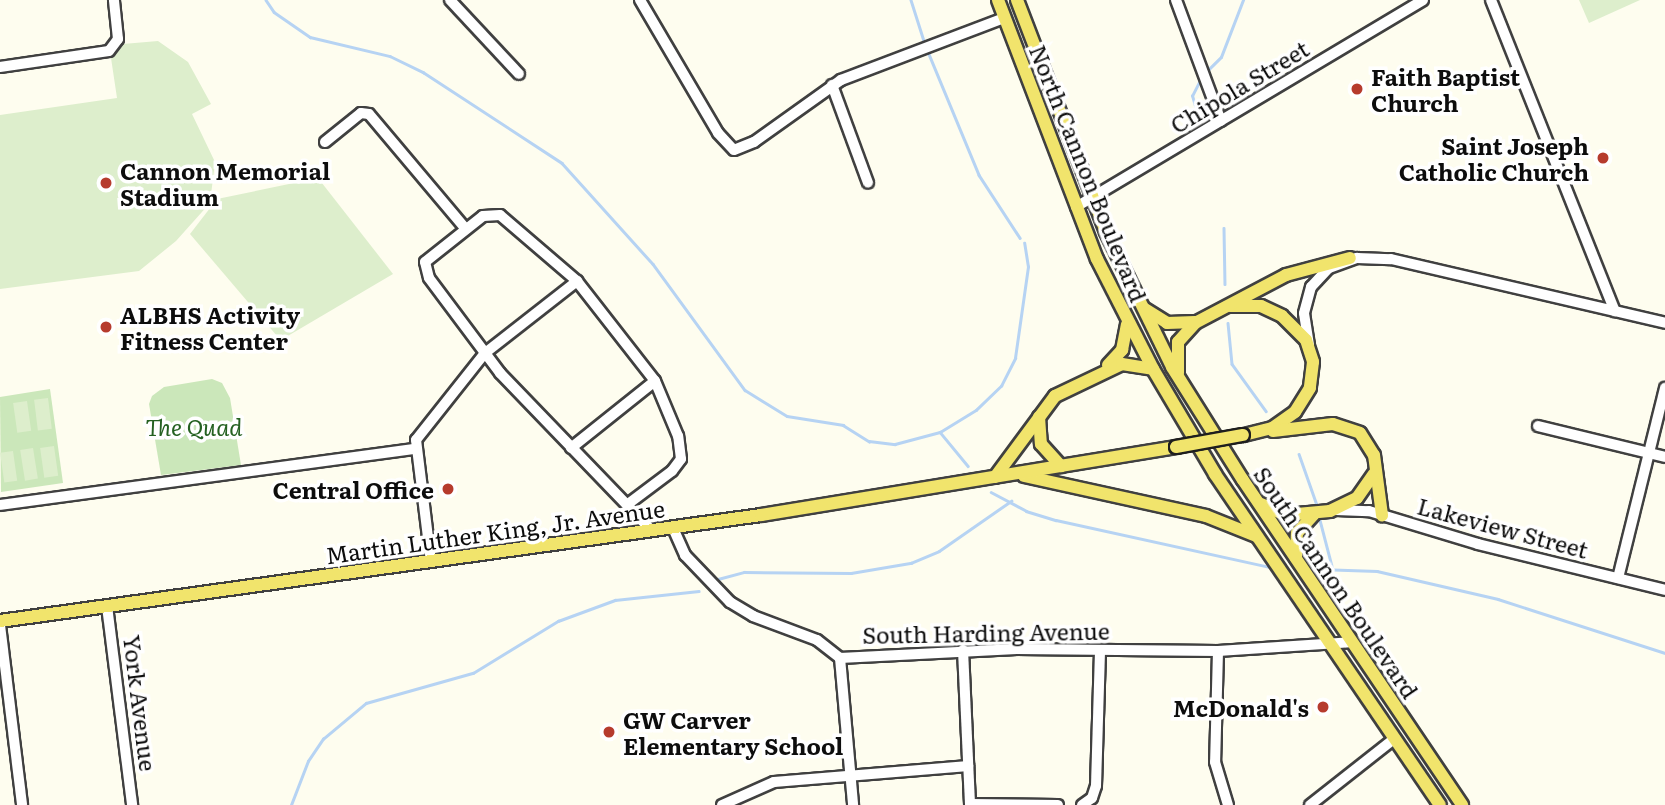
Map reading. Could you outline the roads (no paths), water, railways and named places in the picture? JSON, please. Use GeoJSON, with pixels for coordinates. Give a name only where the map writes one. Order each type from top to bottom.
{"type":"FeatureCollection","features":[{"type":"Feature","properties":{"kind":"main road","name":"North Cannon Boulevard"},"geometry":{"type":"LineString","coordinates":[[998,0],[1076,207],[1127,320],[1153,369],[1259,537]]}},
{"type":"Feature","properties":{"kind":"main road","name":"North Cannon Boulevard"},"geometry":{"type":"LineString","coordinates":[[1018,0],[1092,198],[1134,293],[1180,382]]}},
{"type":"Feature","properties":{"kind":"main road"},"geometry":{"type":"LineString","coordinates":[[1180,382],[1177,344],[1184,332],[1220,309],[1292,272],[1350,258]]}},
{"type":"Feature","properties":{"kind":"main road"},"geometry":{"type":"LineString","coordinates":[[1134,293],[1146,310],[1163,322],[1180,325],[1202,319]]}},
{"type":"Feature","properties":{"kind":"main road"},"geometry":{"type":"LineString","coordinates":[[1220,309],[1248,305],[1273,311],[1295,327],[1311,351],[1312,381],[1301,405],[1283,422],[1247,435]]}},
{"type":"Feature","properties":{"kind":"main road"},"geometry":{"type":"LineString","coordinates":[[1101,371],[1122,350],[1127,320]]}},
{"type":"Feature","properties":{"kind":"main road"},"geometry":{"type":"LineString","coordinates":[[994,477],[1055,396],[1101,371],[1129,362],[1153,369]]}},
{"type":"Feature","properties":{"kind":"main road","name":"South Cannon Boulevard"},"geometry":{"type":"LineString","coordinates":[[1180,382],[1252,494],[1462,805]]}},
{"type":"Feature","properties":{"kind":"main road"},"geometry":{"type":"LineString","coordinates":[[1040,414],[1038,437],[1061,466]]}},
{"type":"Feature","properties":{"kind":"main road"},"geometry":{"type":"LineString","coordinates":[[1013,474],[1247,435],[1342,424],[1364,436],[1375,460],[1382,515]]}},
{"type":"Feature","properties":{"kind":"main road"},"geometry":{"type":"LineString","coordinates":[[1296,559],[1298,531],[1324,512],[1365,491],[1375,460]]}},
{"type":"Feature","properties":{"kind":"main road"},"geometry":{"type":"LineString","coordinates":[[1013,474],[1206,516],[1259,537]]}},
{"type":"Feature","properties":{"kind":"main road","name":"Martin Luther King, Jr. Avenue"},"geometry":{"type":"LineString","coordinates":[[0,623],[673,528],[1013,474]]}},
{"type":"Feature","properties":{"kind":"main road"},"geometry":{"type":"LineString","coordinates":[[1252,494],[1276,513],[1324,512]]}},
{"type":"Feature","properties":{"kind":"main road","name":"South Cannon Boulevard"},"geometry":{"type":"LineString","coordinates":[[1259,537],[1440,805]]}},
{"type":"Feature","properties":{"kind":"street"},"geometry":{"type":"LineString","coordinates":[[0,67],[109,51],[118,39],[114,0]]}},
{"type":"Feature","properties":{"kind":"street"},"geometry":{"type":"LineString","coordinates":[[450,0],[519,74]]}},
{"type":"Feature","properties":{"kind":"street"},"geometry":{"type":"LineString","coordinates":[[1176,0],[1221,121]]}},
{"type":"Feature","properties":{"kind":"street","name":"Chipola Street"},"geometry":{"type":"LineString","coordinates":[[1076,207],[1423,0]]}},
{"type":"Feature","properties":{"kind":"street"},"geometry":{"type":"LineString","coordinates":[[1491,0],[1615,311]]}},
{"type":"Feature","properties":{"kind":"street"},"geometry":{"type":"LineString","coordinates":[[645,2],[718,133],[734,150],[754,142],[832,85],[1004,18]]}},
{"type":"Feature","properties":{"kind":"street"},"geometry":{"type":"LineString","coordinates":[[832,85],[868,183]]}},
{"type":"Feature","properties":{"kind":"street"},"geometry":{"type":"LineString","coordinates":[[325,142],[361,113],[369,114],[466,229]]}},
{"type":"Feature","properties":{"kind":"street"},"geometry":{"type":"LineString","coordinates":[[628,504],[672,471],[681,459],[678,436],[655,381],[577,281],[500,215],[483,216],[425,262],[429,278],[485,353],[571,448],[652,531]]}},
{"type":"Feature","properties":{"kind":"street"},"geometry":{"type":"LineString","coordinates":[[1311,351],[1304,319],[1309,292],[1323,273],[1350,258],[1391,260],[1665,323]]}},
{"type":"Feature","properties":{"kind":"street"},"geometry":{"type":"LineString","coordinates":[[430,562],[414,449],[424,426],[485,353],[577,281]]}},
{"type":"Feature","properties":{"kind":"street"},"geometry":{"type":"LineString","coordinates":[[571,448],[655,381]]}},
{"type":"Feature","properties":{"kind":"street"},"geometry":{"type":"LineString","coordinates":[[1618,579],[1665,388]]}},
{"type":"Feature","properties":{"kind":"street"},"geometry":{"type":"LineString","coordinates":[[1538,426],[1665,457]]}},
{"type":"Feature","properties":{"kind":"street"},"geometry":{"type":"LineString","coordinates":[[0,505],[414,449]]}},
{"type":"Feature","properties":{"kind":"street","name":"Lakeview Street"},"geometry":{"type":"LineString","coordinates":[[1324,512],[1356,509],[1665,590]]}},
{"type":"Feature","properties":{"kind":"street","name":"South Harding Avenue"},"geometry":{"type":"LineString","coordinates":[[673,528],[685,555],[730,603],[753,616],[817,640],[839,658],[963,650],[1218,651],[1352,642]]}},
{"type":"Feature","properties":{"kind":"street","name":"York Avenue"},"geometry":{"type":"LineString","coordinates":[[107,606],[132,805]]}},
{"type":"Feature","properties":{"kind":"street"},"geometry":{"type":"LineString","coordinates":[[0,623],[22,805]]}},
{"type":"Feature","properties":{"kind":"street"},"geometry":{"type":"LineString","coordinates":[[963,650],[970,804],[1058,805]]}},
{"type":"Feature","properties":{"kind":"street"},"geometry":{"type":"LineString","coordinates":[[1082,805],[1092,798],[1096,786],[1100,651]]}},
{"type":"Feature","properties":{"kind":"street"},"geometry":{"type":"LineString","coordinates":[[1218,651],[1215,762],[1228,805]]}},
{"type":"Feature","properties":{"kind":"street"},"geometry":{"type":"LineString","coordinates":[[839,658],[853,805]]}},
{"type":"Feature","properties":{"kind":"street"},"geometry":{"type":"LineString","coordinates":[[1310,805],[1395,737]]}},
{"type":"Feature","properties":{"kind":"street"},"geometry":{"type":"LineString","coordinates":[[722,805],[774,782],[968,766]]}},
{"type":"Feature","properties":{"kind":"waterway"},"geometry":{"type":"LineString","coordinates":[[266,0],[274,12],[310,37],[390,56],[423,72],[562,163],[653,264],[745,390],[787,416],[843,425],[869,441],[895,444],[940,432],[976,410],[1001,386],[1015,358],[1028,267],[1024,243]]}},
{"type":"Feature","properties":{"kind":"waterway"},"geometry":{"type":"LineString","coordinates":[[911,0],[924,41]]}},
{"type":"Feature","properties":{"kind":"waterway"},"geometry":{"type":"LineString","coordinates":[[1208,70],[1221,57],[1243,0]]}},
{"type":"Feature","properties":{"kind":"waterway"},"geometry":{"type":"LineString","coordinates":[[929,54],[979,175],[1020,238]]}},
{"type":"Feature","properties":{"kind":"waterway"},"geometry":{"type":"LineString","coordinates":[[1199,82],[1192,96],[1199,120]]}},
{"type":"Feature","properties":{"kind":"waterway"},"geometry":{"type":"LineString","coordinates":[[1224,228],[1225,284]]}},
{"type":"Feature","properties":{"kind":"waterway"},"geometry":{"type":"LineString","coordinates":[[1228,323],[1232,364],[1266,411]]}},
{"type":"Feature","properties":{"kind":"waterway"},"geometry":{"type":"LineString","coordinates":[[940,432],[968,466]]}},
{"type":"Feature","properties":{"kind":"waterway"},"geometry":{"type":"LineString","coordinates":[[1299,454],[1317,505]]}},
{"type":"Feature","properties":{"kind":"waterway"},"geometry":{"type":"LineString","coordinates":[[991,492],[1026,511],[1056,520],[1270,567]]}},
{"type":"Feature","properties":{"kind":"waterway"},"geometry":{"type":"LineString","coordinates":[[718,579],[744,572],[851,573],[911,563],[939,551],[1011,501]]}},
{"type":"Feature","properties":{"kind":"waterway"},"geometry":{"type":"LineString","coordinates":[[1320,520],[1333,570]]}},
{"type":"Feature","properties":{"kind":"waterway"},"geometry":{"type":"LineString","coordinates":[[1318,569],[1377,571],[1498,599],[1665,653]]}},
{"type":"Feature","properties":{"kind":"waterway"},"geometry":{"type":"LineString","coordinates":[[291,805],[308,761],[323,739],[366,703],[473,673],[558,621],[615,600],[699,591]]}},
{"type":"Feature","properties":{"kind":"place","name":"Faith Baptist Church"},"geometry":{"type":"Point","coordinates":[1357,89]}},
{"type":"Feature","properties":{"kind":"place","name":"Saint Joseph Catholic Church"},"geometry":{"type":"Point","coordinates":[1603,158]}},
{"type":"Feature","properties":{"kind":"place","name":"Cannon Memorial Stadium"},"geometry":{"type":"Point","coordinates":[106,183]}},
{"type":"Feature","properties":{"kind":"place","name":"ALBHS Activity Fitness Center"},"geometry":{"type":"Point","coordinates":[106,327]}},
{"type":"Feature","properties":{"kind":"place","name":"Central Office"},"geometry":{"type":"Point","coordinates":[448,489]}},
{"type":"Feature","properties":{"kind":"place","name":"McDonald's"},"geometry":{"type":"Point","coordinates":[1323,707]}},
{"type":"Feature","properties":{"kind":"place","name":"GW Carver Elementary School"},"geometry":{"type":"Point","coordinates":[609,732]}},
{"type":"Feature","properties":{"kind":"park label","name":"The Quad"},"geometry":{"type":"Point","coordinates":[194,426]}}]}
